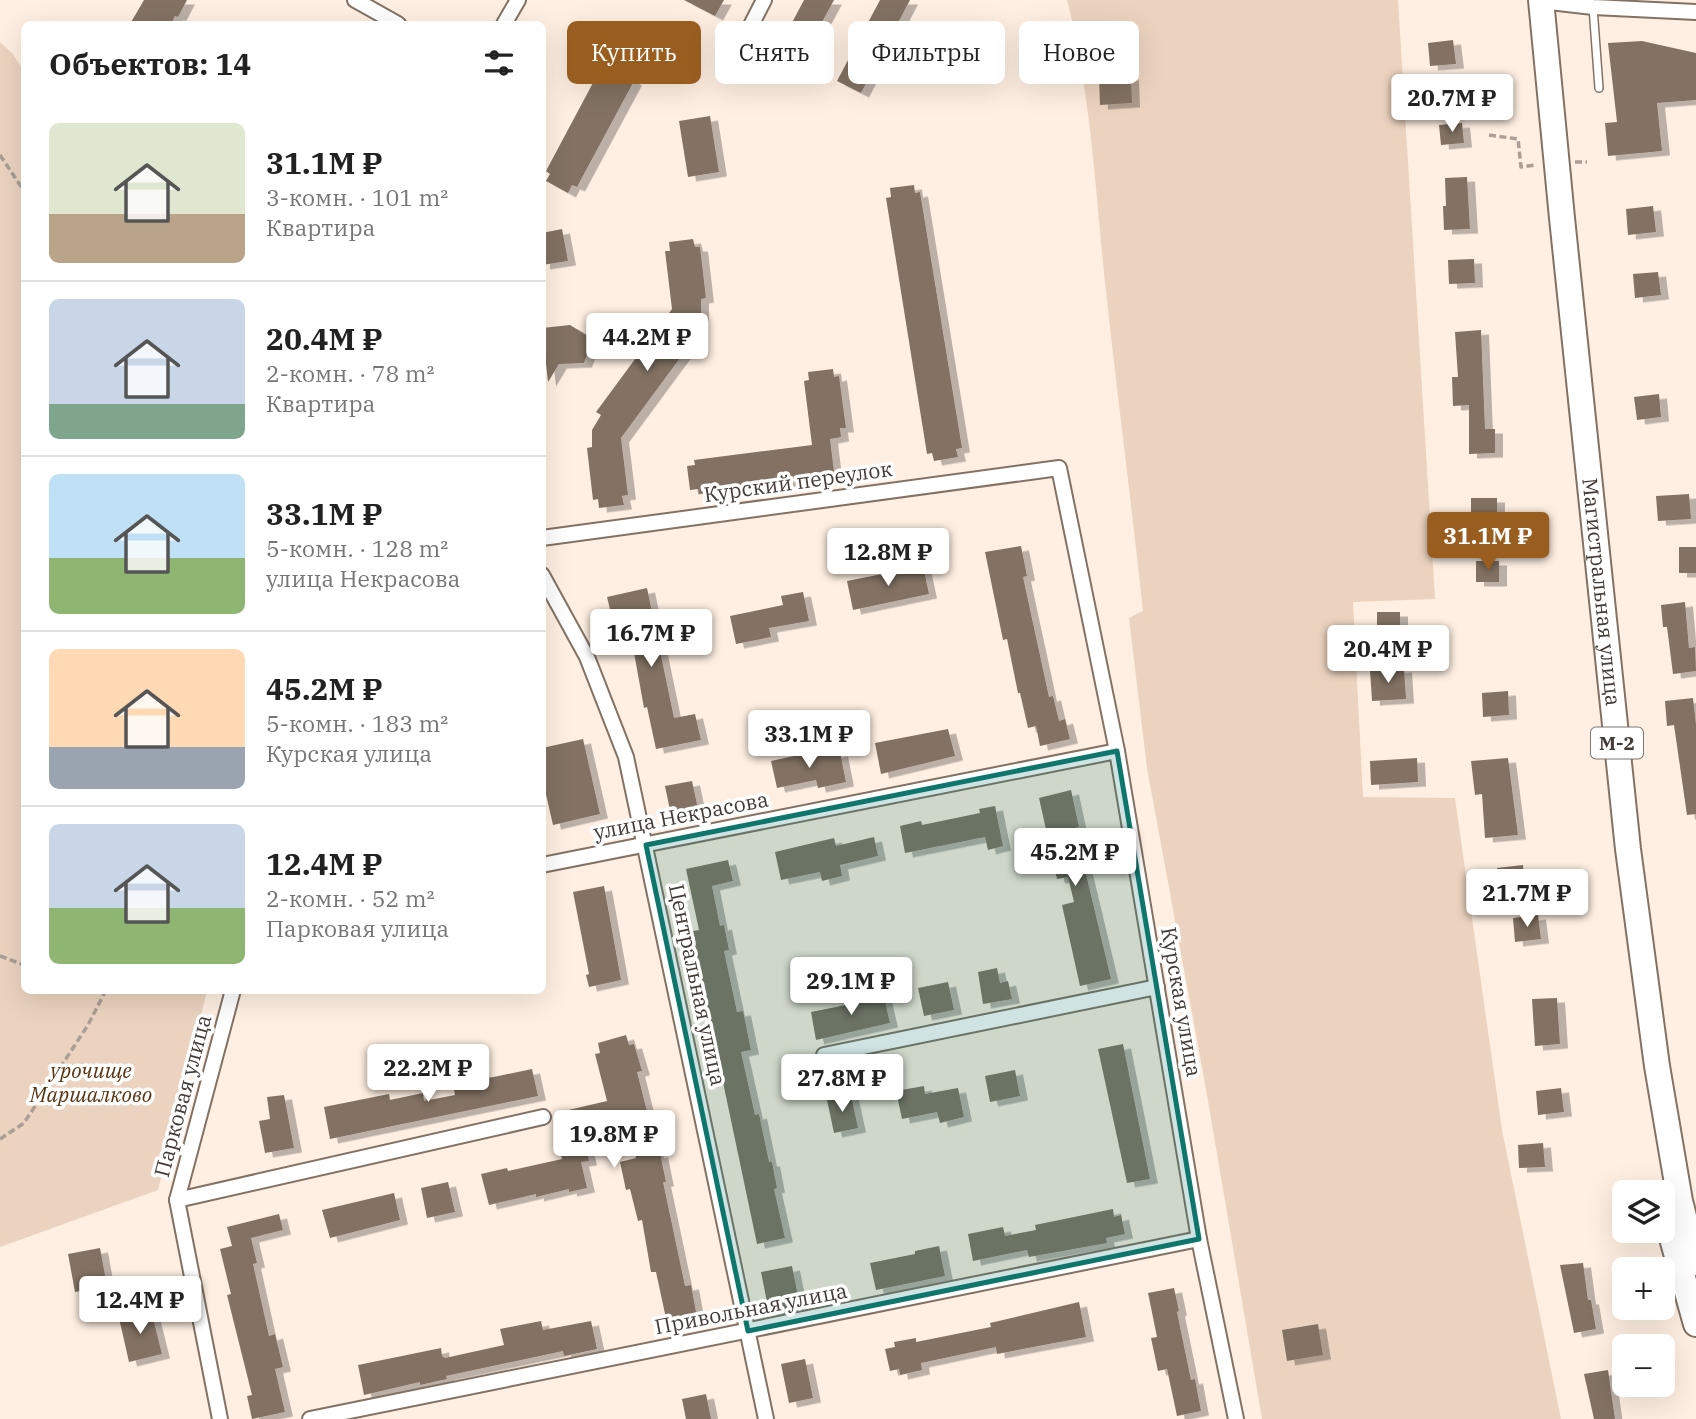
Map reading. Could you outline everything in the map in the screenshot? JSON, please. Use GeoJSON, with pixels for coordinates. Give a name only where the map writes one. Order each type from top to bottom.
{"type":"FeatureCollection","features":[{"type":"Feature","properties":{"kind":"highway","name":"Магистральная улица"},"geometry":{"type":"LineString","coordinates":[[1524,0],[1612,850],[1640,1068],[1660,1180]]}},
{"type":"Feature","properties":{"kind":"highway","name":"Магистральная улица"},"geometry":{"type":"LineString","coordinates":[[1541,0],[1628,849],[1657,1066],[1680,1201],[1696,1264]]}},
{"type":"Feature","properties":{"kind":"highway","name":"Магистральная улица"},"geometry":{"type":"LineString","coordinates":[[1675,1243],[1696,1324]]}},
{"type":"Feature","properties":{"kind":"street"},"geometry":{"type":"LineString","coordinates":[[355,0],[393,21]]}},
{"type":"Feature","properties":{"kind":"street"},"geometry":{"type":"LineString","coordinates":[[506,21],[517,0]]}},
{"type":"Feature","properties":{"kind":"street"},"geometry":{"type":"LineString","coordinates":[[753,21],[764,0]]}},
{"type":"Feature","properties":{"kind":"street"},"geometry":{"type":"LineString","coordinates":[[1541,0],[1593,7],[1696,12]]}},
{"type":"Feature","properties":{"kind":"street","name":"Курский переулок"},"geometry":{"type":"LineString","coordinates":[[546,537],[1059,468]]}},
{"type":"Feature","properties":{"kind":"street","name":"Курская улица"},"geometry":{"type":"LineString","coordinates":[[1059,468],[1117,751],[1199,1239],[1236,1419]]}},
{"type":"Feature","properties":{"kind":"street","name":"Центральная улица"},"geometry":{"type":"LineString","coordinates":[[546,582],[587,657],[626,757],[766,1419]]}},
{"type":"Feature","properties":{"kind":"street","name":"улица Некрасова"},"geometry":{"type":"LineString","coordinates":[[546,864],[1117,751]]}},
{"type":"Feature","properties":{"kind":"street"},"geometry":{"type":"LineString","coordinates":[[824,1055],[1157,987]]}},
{"type":"Feature","properties":{"kind":"street","name":"Парковая улица"},"geometry":{"type":"LineString","coordinates":[[220,1419],[177,1200],[232,994]]}},
{"type":"Feature","properties":{"kind":"street"},"geometry":{"type":"LineString","coordinates":[[177,1200],[543,1117]]}},
{"type":"Feature","properties":{"kind":"street","name":"Привольная улица"},"geometry":{"type":"LineString","coordinates":[[310,1419],[1199,1239]]}},
{"type":"Feature","properties":{"kind":"lane"},"geometry":{"type":"LineString","coordinates":[[1593,7],[1599,88]]}},
{"type":"Feature","properties":{"kind":"path"},"geometry":{"type":"LineString","coordinates":[[0,155],[21,186]]}},
{"type":"Feature","properties":{"kind":"path"},"geometry":{"type":"LineString","coordinates":[[0,956],[21,964]]}},
{"type":"Feature","properties":{"kind":"path"},"geometry":{"type":"LineString","coordinates":[[0,1139],[24,1123],[88,1025],[104,994]]}},
{"type":"Feature","properties":{"kind":"highlighted area"},"geometry":{"type":"Polygon","coordinates":[[[1117,751],[1199,1239],[748,1331],[646,845],[1117,751]]]}},
{"type":"Feature","properties":{"kind":"green space"},"geometry":{"type":"Polygon","coordinates":[[[1067,0],[1398,0],[1435,599],[1353,602],[1363,797],[1455,798],[1502,1130],[1561,1419],[1262,1419],[1206,1089],[1147,768],[1129,618],[1143,611],[1083,84],[1139,84],[1139,21],[1072,21],[1067,0]]]}},
{"type":"Feature","properties":{"kind":"green space","name":"урочище Маршалково"},"geometry":{"type":"Polygon","coordinates":[[[0,42],[13,54],[21,67],[21,994],[206,994],[158,1190],[0,1247],[0,42]]]}},
{"type":"Feature","properties":{"kind":"building"},"geometry":{"type":"Polygon","coordinates":[[[144,0],[187,0],[178,17],[175,16],[172,21],[132,21],[144,0]]]}},
{"type":"Feature","properties":{"kind":"building"},"geometry":{"type":"Polygon","coordinates":[[[684,0],[724,0],[715,16],[684,0]]]}},
{"type":"Feature","properties":{"kind":"building"},"geometry":{"type":"Polygon","coordinates":[[[804,0],[834,0],[823,21],[793,21],[804,0]]]}},
{"type":"Feature","properties":{"kind":"building"},"geometry":{"type":"Polygon","coordinates":[[[880,0],[910,0],[899,21],[869,21],[880,0]]]}},
{"type":"Feature","properties":{"kind":"building"},"geometry":{"type":"Polygon","coordinates":[[[1453,40],[1456,64],[1430,66],[1428,43],[1453,40]]]}},
{"type":"Feature","properties":{"kind":"building"},"geometry":{"type":"Polygon","coordinates":[[[1642,41],[1696,53],[1696,100],[1657,103],[1662,151],[1608,156],[1605,123],[1617,122],[1608,43],[1642,41]]]}},
{"type":"Feature","properties":{"kind":"building"},"geometry":{"type":"Polygon","coordinates":[[[848,60],[848,84],[866,84],[861,93],[837,81],[848,60]]]}},
{"type":"Feature","properties":{"kind":"building"},"geometry":{"type":"Polygon","coordinates":[[[592,84],[632,84],[577,187],[572,185],[568,193],[546,181],[550,174],[546,171],[592,84]]]}},
{"type":"Feature","properties":{"kind":"building"},"geometry":{"type":"Polygon","coordinates":[[[1099,84],[1131,84],[1132,103],[1100,105],[1099,84]]]}},
{"type":"Feature","properties":{"kind":"building"},"geometry":{"type":"Polygon","coordinates":[[[710,116],[719,172],[688,177],[679,121],[710,116]]]}},
{"type":"Feature","properties":{"kind":"building"},"geometry":{"type":"Polygon","coordinates":[[[1462,123],[1464,143],[1441,145],[1439,125],[1462,123]]]}},
{"type":"Feature","properties":{"kind":"building"},"geometry":{"type":"Polygon","coordinates":[[[1467,177],[1470,229],[1444,230],[1445,178],[1467,177]]]}},
{"type":"Feature","properties":{"kind":"building"},"geometry":{"type":"Polygon","coordinates":[[[914,185],[915,193],[920,192],[962,448],[956,449],[958,457],[934,461],[932,453],[927,454],[886,198],[891,197],[890,188],[914,185]]]}},
{"type":"Feature","properties":{"kind":"building"},"geometry":{"type":"Polygon","coordinates":[[[1653,206],[1656,232],[1628,235],[1626,209],[1653,206]]]}},
{"type":"Feature","properties":{"kind":"building"},"geometry":{"type":"Polygon","coordinates":[[[562,229],[568,261],[546,264],[546,232],[562,229]]]}},
{"type":"Feature","properties":{"kind":"building"},"geometry":{"type":"Polygon","coordinates":[[[693,239],[695,247],[700,247],[706,298],[701,299],[701,316],[693,332],[697,335],[621,438],[628,495],[622,496],[624,505],[599,508],[598,499],[593,500],[587,448],[592,447],[592,430],[601,415],[596,412],[672,309],[665,251],[670,251],[669,242],[693,239]]]}},
{"type":"Feature","properties":{"kind":"building"},"geometry":{"type":"Polygon","coordinates":[[[1474,259],[1475,283],[1449,284],[1448,260],[1474,259]]]}},
{"type":"Feature","properties":{"kind":"building"},"geometry":{"type":"Polygon","coordinates":[[[1658,272],[1661,295],[1635,298],[1633,274],[1658,272]]]}},
{"type":"Feature","properties":{"kind":"building"},"geometry":{"type":"Polygon","coordinates":[[[570,325],[593,339],[584,363],[559,364],[548,382],[546,364],[546,328],[570,325]]]}},
{"type":"Feature","properties":{"kind":"building"},"geometry":{"type":"Polygon","coordinates":[[[1481,330],[1485,429],[1495,429],[1495,453],[1469,454],[1469,405],[1453,406],[1452,377],[1458,377],[1455,332],[1481,330]]]}},
{"type":"Feature","properties":{"kind":"building"},"geometry":{"type":"Polygon","coordinates":[[[833,369],[834,377],[839,376],[846,428],[840,428],[841,437],[830,439],[835,480],[817,482],[817,479],[699,494],[698,489],[690,490],[687,466],[695,465],[694,460],[812,445],[804,381],[809,380],[808,372],[833,369]]]}},
{"type":"Feature","properties":{"kind":"building"},"geometry":{"type":"Polygon","coordinates":[[[1659,394],[1661,417],[1637,420],[1634,397],[1659,394]]]}},
{"type":"Feature","properties":{"kind":"building"},"geometry":{"type":"Polygon","coordinates":[[[1689,494],[1691,519],[1658,521],[1656,496],[1689,494]]]}},
{"type":"Feature","properties":{"kind":"building"},"geometry":{"type":"Polygon","coordinates":[[[1471,498],[1497,498],[1497,522],[1471,522],[1471,498]]]}},
{"type":"Feature","properties":{"kind":"building"},"geometry":{"type":"Polygon","coordinates":[[[1021,546],[1027,576],[1023,577],[1049,697],[1053,696],[1059,721],[1065,719],[1070,739],[1040,746],[1036,726],[1028,728],[1018,693],[1007,639],[1003,640],[985,552],[1021,546]]]}},
{"type":"Feature","properties":{"kind":"building"},"geometry":{"type":"Polygon","coordinates":[[[1679,547],[1696,547],[1696,573],[1679,573],[1679,547]]]}},
{"type":"Feature","properties":{"kind":"building"},"geometry":{"type":"Polygon","coordinates":[[[1476,561],[1499,561],[1499,582],[1476,582],[1476,561]]]}},
{"type":"Feature","properties":{"kind":"building"},"geometry":{"type":"Polygon","coordinates":[[[923,566],[929,594],[853,610],[847,581],[923,566]]]}},
{"type":"Feature","properties":{"kind":"building"},"geometry":{"type":"Polygon","coordinates":[[[647,588],[674,718],[695,714],[701,740],[656,749],[647,707],[644,708],[631,636],[617,639],[607,597],[647,588]]]}},
{"type":"Feature","properties":{"kind":"building"},"geometry":{"type":"Polygon","coordinates":[[[803,592],[809,621],[769,628],[771,637],[736,644],[730,616],[783,605],[781,596],[803,592]]]}},
{"type":"Feature","properties":{"kind":"building"},"geometry":{"type":"Polygon","coordinates":[[[1685,602],[1689,648],[1695,647],[1696,671],[1673,674],[1667,627],[1663,627],[1661,605],[1685,602]]]}},
{"type":"Feature","properties":{"kind":"building"},"geometry":{"type":"Polygon","coordinates":[[[1377,612],[1400,612],[1400,633],[1377,633],[1377,612]]]}},
{"type":"Feature","properties":{"kind":"building"},"geometry":{"type":"Polygon","coordinates":[[[1404,668],[1406,699],[1372,701],[1370,670],[1404,668]]]}},
{"type":"Feature","properties":{"kind":"building"},"geometry":{"type":"Polygon","coordinates":[[[1508,691],[1509,715],[1483,717],[1482,693],[1508,691]]]}},
{"type":"Feature","properties":{"kind":"building"},"geometry":{"type":"Polygon","coordinates":[[[1693,698],[1696,725],[1696,814],[1687,815],[1674,725],[1667,726],[1665,701],[1693,698]]]}},
{"type":"Feature","properties":{"kind":"building"},"geometry":{"type":"Polygon","coordinates":[[[948,729],[955,756],[881,774],[875,743],[948,729]]]}},
{"type":"Feature","properties":{"kind":"building"},"geometry":{"type":"Polygon","coordinates":[[[583,739],[600,814],[553,825],[546,794],[546,747],[583,739]]]}},
{"type":"Feature","properties":{"kind":"building"},"geometry":{"type":"Polygon","coordinates":[[[840,752],[846,782],[818,788],[816,780],[777,788],[771,761],[803,754],[804,759],[840,752]]]}},
{"type":"Feature","properties":{"kind":"building"},"geometry":{"type":"Polygon","coordinates":[[[1417,758],[1418,782],[1371,785],[1370,761],[1417,758]]]}},
{"type":"Feature","properties":{"kind":"building"},"geometry":{"type":"Polygon","coordinates":[[[1508,758],[1518,835],[1485,838],[1482,794],[1475,795],[1471,761],[1508,758]]]}},
{"type":"Feature","properties":{"kind":"building"},"geometry":{"type":"Polygon","coordinates":[[[692,781],[698,809],[671,815],[665,786],[692,781]]]}},
{"type":"Feature","properties":{"kind":"building"},"geometry":{"type":"Polygon","coordinates":[[[1071,790],[1079,827],[1075,828],[1111,979],[1080,986],[1062,905],[1074,902],[1068,877],[1057,879],[1039,798],[1071,790]]]}},
{"type":"Feature","properties":{"kind":"building"},"geometry":{"type":"Polygon","coordinates":[[[995,806],[1003,846],[988,850],[985,837],[905,853],[900,826],[921,821],[922,825],[980,813],[979,809],[995,806]]]}},
{"type":"Feature","properties":{"kind":"building"},"geometry":{"type":"Polygon","coordinates":[[[874,837],[878,856],[840,865],[842,876],[822,881],[820,872],[781,880],[775,852],[834,838],[836,846],[874,837]]]}},
{"type":"Feature","properties":{"kind":"building"},"geometry":{"type":"Polygon","coordinates":[[[728,860],[733,881],[712,886],[720,926],[724,925],[729,950],[724,951],[737,1012],[743,1011],[751,1050],[741,1052],[755,1115],[759,1114],[769,1162],[772,1162],[777,1188],[774,1189],[785,1238],[757,1244],[699,968],[693,931],[699,930],[686,869],[728,860]]]}},
{"type":"Feature","properties":{"kind":"building"},"geometry":{"type":"Polygon","coordinates":[[[1523,865],[1525,889],[1499,892],[1497,868],[1523,865]]]}},
{"type":"Feature","properties":{"kind":"building"},"geometry":{"type":"Polygon","coordinates":[[[604,886],[621,980],[589,987],[586,975],[589,974],[573,892],[604,886]]]}},
{"type":"Feature","properties":{"kind":"building"},"geometry":{"type":"Polygon","coordinates":[[[1538,915],[1541,939],[1515,942],[1513,918],[1538,915]]]}},
{"type":"Feature","properties":{"kind":"building"},"geometry":{"type":"Polygon","coordinates":[[[997,968],[1000,983],[1008,981],[1012,999],[983,1004],[978,972],[997,968]]]}},
{"type":"Feature","properties":{"kind":"building"},"geometry":{"type":"Polygon","coordinates":[[[948,982],[954,1010],[924,1016],[918,988],[948,982]]]}},
{"type":"Feature","properties":{"kind":"building"},"geometry":{"type":"Polygon","coordinates":[[[883,993],[890,1023],[816,1040],[811,1012],[861,1002],[860,997],[883,993]]]}},
{"type":"Feature","properties":{"kind":"building"},"geometry":{"type":"Polygon","coordinates":[[[1557,998],[1560,1044],[1535,1046],[1532,999],[1557,998]]]}},
{"type":"Feature","properties":{"kind":"building"},"geometry":{"type":"Polygon","coordinates":[[[626,1035],[629,1045],[634,1044],[642,1071],[637,1072],[649,1127],[656,1154],[660,1153],[666,1182],[663,1182],[685,1286],[691,1285],[697,1317],[667,1323],[656,1272],[651,1272],[642,1220],[638,1221],[630,1189],[626,1190],[620,1162],[636,1158],[630,1132],[620,1135],[618,1126],[583,1135],[589,1161],[581,1162],[587,1188],[569,1192],[569,1189],[536,1197],[536,1194],[489,1205],[481,1174],[562,1159],[561,1155],[573,1152],[564,1111],[607,1101],[595,1054],[600,1053],[598,1043],[626,1035]]]}},
{"type":"Feature","properties":{"kind":"building"},"geometry":{"type":"Polygon","coordinates":[[[1123,1044],[1150,1179],[1127,1183],[1098,1049],[1123,1044]]]}},
{"type":"Feature","properties":{"kind":"building"},"geometry":{"type":"Polygon","coordinates":[[[532,1069],[538,1096],[330,1139],[324,1107],[389,1094],[390,1100],[423,1093],[424,1101],[455,1095],[452,1079],[483,1072],[484,1079],[532,1069]]]}},
{"type":"Feature","properties":{"kind":"building"},"geometry":{"type":"Polygon","coordinates":[[[1015,1070],[1020,1096],[990,1102],[985,1076],[1015,1070]]]}},
{"type":"Feature","properties":{"kind":"building"},"geometry":{"type":"Polygon","coordinates":[[[924,1086],[925,1094],[958,1088],[964,1117],[940,1123],[937,1112],[902,1119],[896,1091],[924,1086]]]}},
{"type":"Feature","properties":{"kind":"building"},"geometry":{"type":"Polygon","coordinates":[[[1561,1088],[1564,1112],[1538,1115],[1536,1091],[1561,1088]]]}},
{"type":"Feature","properties":{"kind":"building"},"geometry":{"type":"Polygon","coordinates":[[[284,1095],[294,1148],[265,1153],[259,1121],[270,1119],[267,1097],[284,1095]]]}},
{"type":"Feature","properties":{"kind":"building"},"geometry":{"type":"Polygon","coordinates":[[[851,1095],[858,1128],[834,1133],[827,1100],[851,1095]]]}},
{"type":"Feature","properties":{"kind":"building"},"geometry":{"type":"Polygon","coordinates":[[[1543,1143],[1545,1167],[1519,1168],[1518,1145],[1543,1143]]]}},
{"type":"Feature","properties":{"kind":"building"},"geometry":{"type":"Polygon","coordinates":[[[448,1182],[455,1212],[427,1218],[421,1188],[448,1182]]]}},
{"type":"Feature","properties":{"kind":"building"},"geometry":{"type":"Polygon","coordinates":[[[394,1193],[400,1220],[330,1238],[322,1210],[394,1193]]]}},
{"type":"Feature","properties":{"kind":"building"},"geometry":{"type":"Polygon","coordinates":[[[1113,1209],[1114,1217],[1121,1215],[1125,1234],[1106,1238],[1107,1243],[1029,1257],[1027,1250],[973,1261],[968,1234],[1003,1227],[1005,1236],[1036,1230],[1035,1225],[1113,1209]]]}},
{"type":"Feature","properties":{"kind":"building"},"geometry":{"type":"Polygon","coordinates":[[[279,1214],[283,1230],[251,1238],[257,1263],[253,1264],[269,1336],[275,1334],[283,1367],[275,1369],[285,1412],[252,1419],[247,1396],[252,1395],[227,1295],[231,1294],[220,1249],[232,1246],[227,1227],[279,1214]]]}},
{"type":"Feature","properties":{"kind":"building"},"geometry":{"type":"Polygon","coordinates":[[[939,1246],[945,1276],[876,1290],[870,1263],[939,1246]]]}},
{"type":"Feature","properties":{"kind":"building"},"geometry":{"type":"Polygon","coordinates":[[[100,1248],[107,1286],[75,1292],[68,1254],[100,1248]]]}},
{"type":"Feature","properties":{"kind":"building"},"geometry":{"type":"Polygon","coordinates":[[[1583,1263],[1588,1300],[1591,1300],[1596,1329],[1574,1333],[1560,1265],[1583,1263]]]}},
{"type":"Feature","properties":{"kind":"building"},"geometry":{"type":"Polygon","coordinates":[[[792,1266],[800,1306],[769,1312],[761,1272],[792,1266]]]}},
{"type":"Feature","properties":{"kind":"building"},"geometry":{"type":"Polygon","coordinates":[[[1174,1288],[1191,1380],[1195,1379],[1201,1411],[1177,1416],[1167,1369],[1158,1371],[1151,1338],[1157,1337],[1148,1293],[1174,1288]]]}},
{"type":"Feature","properties":{"kind":"building"},"geometry":{"type":"Polygon","coordinates":[[[1079,1302],[1086,1337],[997,1354],[996,1347],[921,1363],[922,1370],[900,1375],[899,1369],[890,1371],[885,1349],[895,1347],[894,1342],[916,1338],[916,1342],[991,1327],[990,1323],[1079,1302]]]}},
{"type":"Feature","properties":{"kind":"building"},"geometry":{"type":"Polygon","coordinates":[[[151,1310],[162,1354],[129,1362],[119,1318],[151,1310]]]}},
{"type":"Feature","properties":{"kind":"building"},"geometry":{"type":"Polygon","coordinates":[[[541,1321],[543,1330],[591,1321],[597,1349],[564,1356],[563,1351],[446,1376],[447,1379],[420,1385],[420,1382],[364,1395],[358,1365],[441,1348],[445,1358],[504,1345],[500,1329],[541,1321]]]}},
{"type":"Feature","properties":{"kind":"building"},"geometry":{"type":"Polygon","coordinates":[[[1318,1324],[1323,1355],[1287,1361],[1282,1330],[1318,1324]]]}},
{"type":"Feature","properties":{"kind":"building"},"geometry":{"type":"Polygon","coordinates":[[[805,1359],[813,1398],[789,1403],[781,1364],[805,1359]]]}},
{"type":"Feature","properties":{"kind":"building"},"geometry":{"type":"Polygon","coordinates":[[[1608,1370],[1615,1419],[1594,1419],[1584,1374],[1608,1370]]]}},
{"type":"Feature","properties":{"kind":"building"},"geometry":{"type":"Polygon","coordinates":[[[706,1394],[711,1419],[686,1419],[682,1399],[706,1394]]]}}]}
